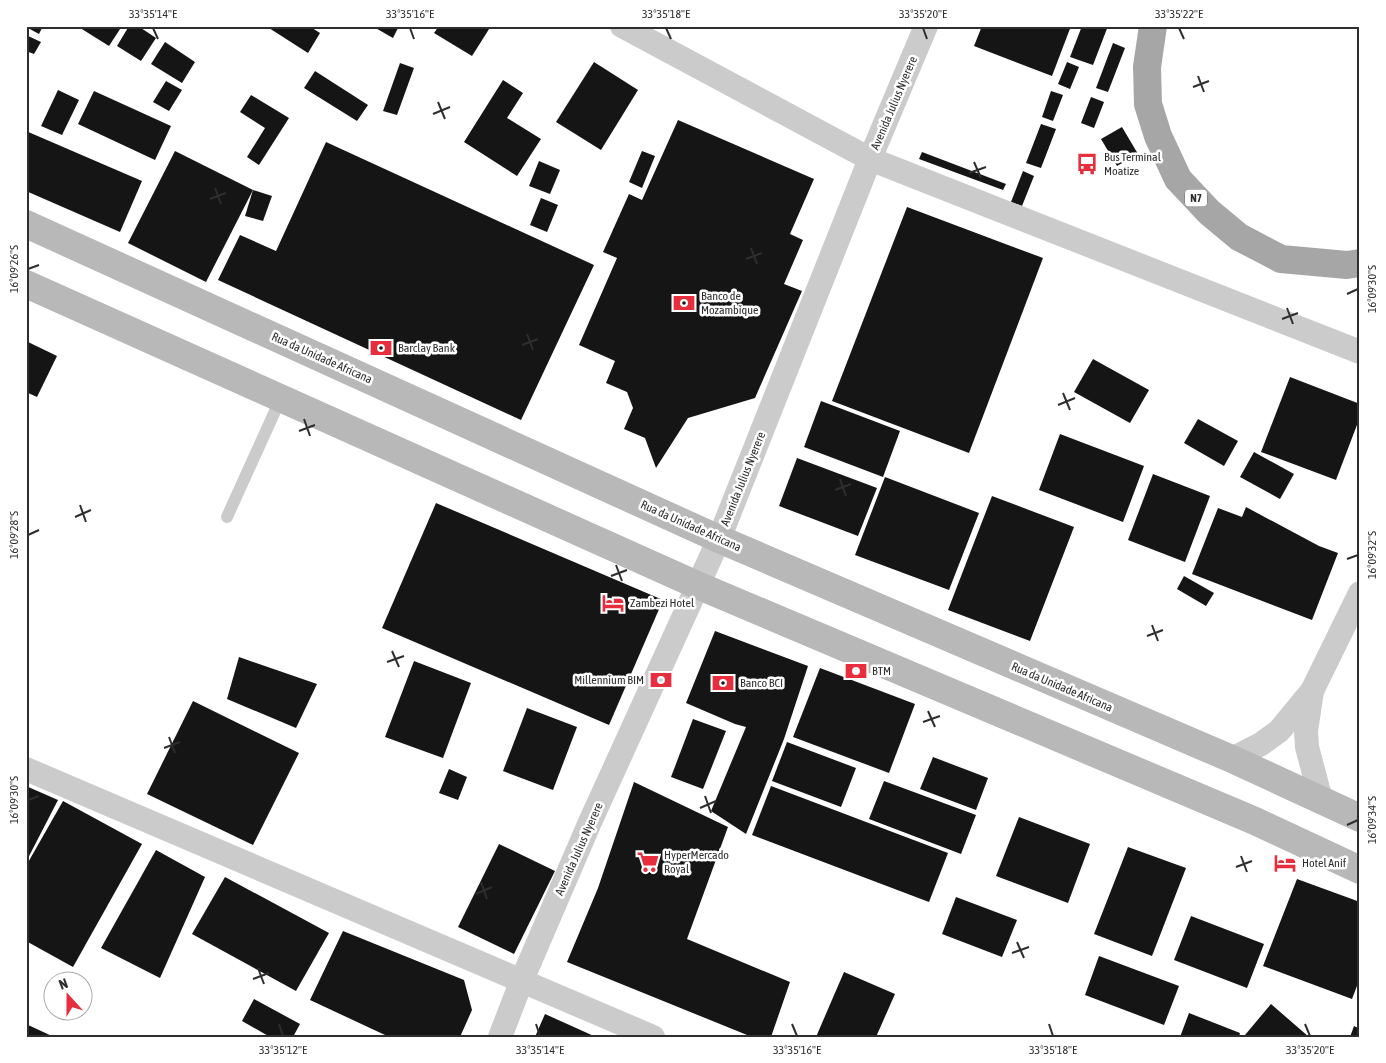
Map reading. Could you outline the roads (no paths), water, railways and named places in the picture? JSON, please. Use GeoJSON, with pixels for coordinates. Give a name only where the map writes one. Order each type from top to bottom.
{"type":"FeatureCollection","features":[{"type":"Feature","properties":{"kind":"main road","name":"N7"},"geometry":{"type":"LineString","coordinates":[[1153,26],[1147,67],[1148,104],[1158,136],[1178,179],[1208,212],[1239,237],[1280,259],[1348,265],[1360,263]]}},
{"type":"Feature","properties":{"kind":"street"},"geometry":{"type":"LineString","coordinates":[[622,26],[870,159],[1360,352]]}},
{"type":"Feature","properties":{"kind":"street","name":"Avenida Julius Nyerere"},"geometry":{"type":"LineString","coordinates":[[500,1037],[522,980],[590,822],[719,539],[870,159],[926,26]]}},
{"type":"Feature","properties":{"kind":"street","name":"Rua da Unidade Africana"},"geometry":{"type":"LineString","coordinates":[[26,224],[719,539],[1232,760],[1360,818]]}},
{"type":"Feature","properties":{"kind":"street"},"geometry":{"type":"LineString","coordinates":[[26,284],[698,584],[1255,821],[1360,870]]}},
{"type":"Feature","properties":{"kind":"street"},"geometry":{"type":"LineString","coordinates":[[1232,760],[1261,744],[1279,731],[1312,691],[1360,593]]}},
{"type":"Feature","properties":{"kind":"street"},"geometry":{"type":"LineString","coordinates":[[1312,691],[1306,731],[1307,747],[1321,800]]}},
{"type":"Feature","properties":{"kind":"street"},"geometry":{"type":"LineString","coordinates":[[26,769],[653,1037]]}},
{"type":"Feature","properties":{"kind":"lane"},"geometry":{"type":"LineString","coordinates":[[227,517],[281,398]]}},
{"type":"Feature","properties":{"kind":"place","name":"Bus Terminal Moatize"},"geometry":{"type":"Point","coordinates":[1087,164]}},
{"type":"Feature","properties":{"kind":"place","name":"Banco de Mozambique"},"geometry":{"type":"Point","coordinates":[684,303]}},
{"type":"Feature","properties":{"kind":"place","name":"Barclay Bank"},"geometry":{"type":"Point","coordinates":[381,348]}},
{"type":"Feature","properties":{"kind":"place","name":"Zambezi Hotel"},"geometry":{"type":"Point","coordinates":[613,603]}},
{"type":"Feature","properties":{"kind":"place","name":"BTM"},"geometry":{"type":"Point","coordinates":[856,671]}},
{"type":"Feature","properties":{"kind":"place","name":"Millennium BIM"},"geometry":{"type":"Point","coordinates":[661,680]}},
{"type":"Feature","properties":{"kind":"place","name":"Banco BCI"},"geometry":{"type":"Point","coordinates":[723,683]}},
{"type":"Feature","properties":{"kind":"place","name":"HyperMercado Royal"},"geometry":{"type":"Point","coordinates":[648,862]}},
{"type":"Feature","properties":{"kind":"place","name":"Hotel Anif"},"geometry":{"type":"Point","coordinates":[1285,863]}}]}
